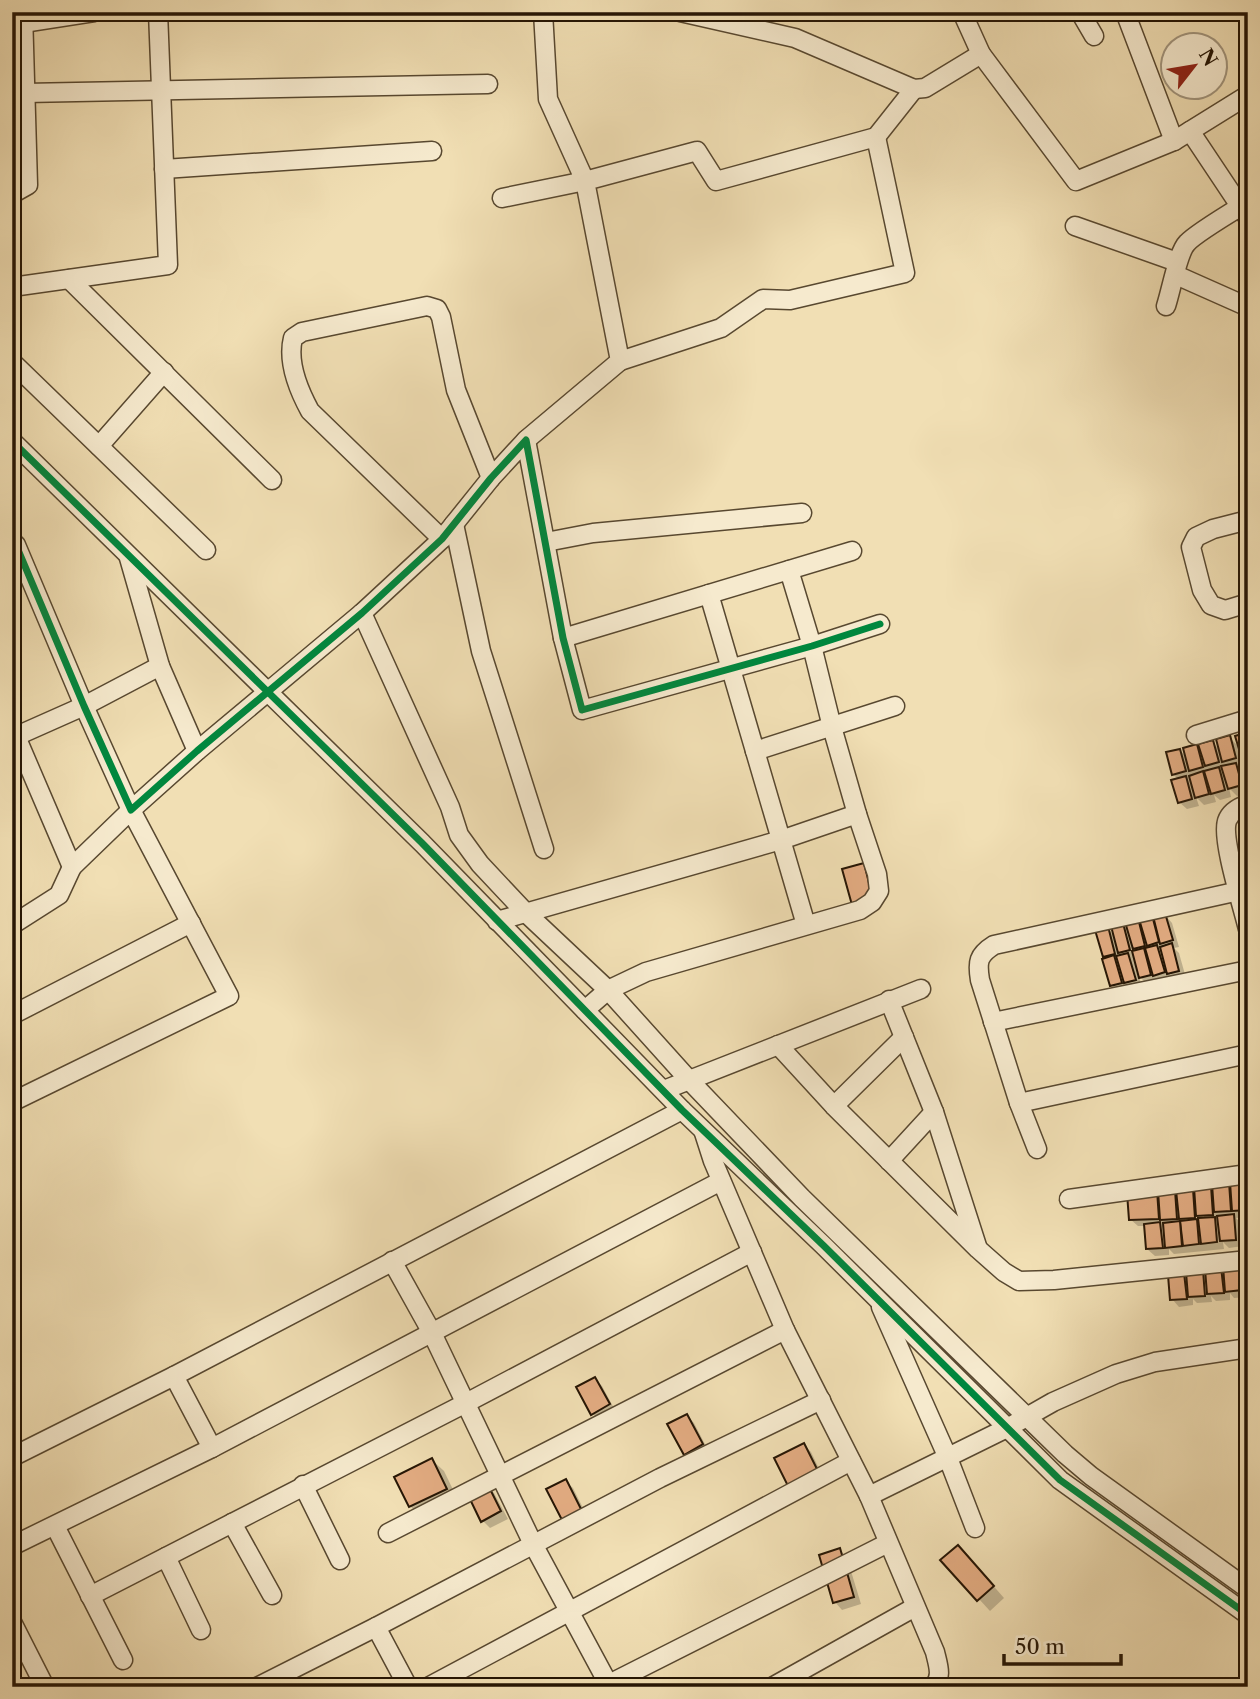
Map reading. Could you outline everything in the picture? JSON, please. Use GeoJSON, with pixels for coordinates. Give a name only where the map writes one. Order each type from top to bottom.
{"type":"FeatureCollection","features":[{"type":"Feature","properties":{"kind":"street"},"geometry":{"type":"LineString","coordinates":[[12,194],[28,185],[23,18],[94,12]]}},
{"type":"Feature","properties":{"kind":"street"},"geometry":{"type":"LineString","coordinates":[[12,286],[168,265],[158,12]]}},
{"type":"Feature","properties":{"kind":"street"},"geometry":{"type":"LineString","coordinates":[[543,12],[548,99],[585,181],[620,361]]}},
{"type":"Feature","properties":{"kind":"street"},"geometry":{"type":"LineString","coordinates":[[680,12],[795,38],[914,89],[925,88],[981,54]]}},
{"type":"Feature","properties":{"kind":"street"},"geometry":{"type":"LineString","coordinates":[[961,12],[981,54],[1076,181],[1174,141],[1248,94]]}},
{"type":"Feature","properties":{"kind":"street"},"geometry":{"type":"LineString","coordinates":[[1080,12],[1094,36]]}},
{"type":"Feature","properties":{"kind":"street"},"geometry":{"type":"LineString","coordinates":[[1125,12],[1174,141]]}},
{"type":"Feature","properties":{"kind":"street"},"geometry":{"type":"LineString","coordinates":[[25,93],[488,84]]}},
{"type":"Feature","properties":{"kind":"street"},"geometry":{"type":"LineString","coordinates":[[502,198],[585,181],[698,151],[716,181],[876,137],[914,89]]}},
{"type":"Feature","properties":{"kind":"street"},"geometry":{"type":"LineString","coordinates":[[1166,306],[1180,259],[1245,209],[1190,131]]}},
{"type":"Feature","properties":{"kind":"street"},"geometry":{"type":"LineString","coordinates":[[12,925],[59,895],[72,867],[131,810],[362,613],[442,539],[491,478],[526,440],[620,361],[721,328],[763,299],[790,300],[905,273],[876,137]]}},
{"type":"Feature","properties":{"kind":"street"},"geometry":{"type":"LineString","coordinates":[[164,169],[432,151]]}},
{"type":"Feature","properties":{"kind":"street"},"geometry":{"type":"LineString","coordinates":[[1075,226],[1180,259],[1248,307]]}},
{"type":"Feature","properties":{"kind":"street"},"geometry":{"type":"LineString","coordinates":[[69,279],[272,480]]}},
{"type":"Feature","properties":{"kind":"street"},"geometry":{"type":"LineString","coordinates":[[442,539],[310,411],[295,377],[291,348],[293,338],[302,332],[427,306],[437,309],[456,390],[491,478]]}},
{"type":"Feature","properties":{"kind":"street"},"geometry":{"type":"LineString","coordinates":[[12,362],[206,550]]}},
{"type":"Feature","properties":{"kind":"street"},"geometry":{"type":"LineString","coordinates":[[99,446],[164,372]]}},
{"type":"Feature","properties":{"kind":"street"},"geometry":{"type":"LineString","coordinates":[[526,440],[562,638],[582,710],[812,646],[880,624]]}},
{"type":"Feature","properties":{"kind":"street"},"geometry":{"type":"LineString","coordinates":[[12,441],[128,555],[275,688],[597,1000],[678,1085],[803,1198],[957,1350],[1019,1422],[1060,1480],[1248,1615]]}},
{"type":"Feature","properties":{"kind":"street"},"geometry":{"type":"LineString","coordinates":[[546,542],[593,533],[802,513]]}},
{"type":"Feature","properties":{"kind":"street"},"geometry":{"type":"LineString","coordinates":[[1248,520],[1213,529],[1196,537],[1191,547],[1202,590],[1211,605],[1225,610],[1248,603]]}},
{"type":"Feature","properties":{"kind":"street"},"geometry":{"type":"LineString","coordinates":[[454,524],[481,650],[544,849]]}},
{"type":"Feature","properties":{"kind":"street"},"geometry":{"type":"LineString","coordinates":[[12,541],[131,810],[229,996],[12,1102]]}},
{"type":"Feature","properties":{"kind":"street"},"geometry":{"type":"LineString","coordinates":[[562,638],[852,551]]}},
{"type":"Feature","properties":{"kind":"street"},"geometry":{"type":"LineString","coordinates":[[128,555],[160,666],[197,751]]}},
{"type":"Feature","properties":{"kind":"street"},"geometry":{"type":"LineString","coordinates":[[597,1000],[646,972],[860,910],[872,902],[879,891],[877,874],[857,814],[789,570]]}},
{"type":"Feature","properties":{"kind":"street"},"geometry":{"type":"LineString","coordinates":[[709,594],[806,925]]}},
{"type":"Feature","properties":{"kind":"street"},"geometry":{"type":"LineString","coordinates":[[362,613],[450,807],[459,835],[510,917],[597,1000],[678,1085],[682,1110],[877,1297],[1019,1422],[1248,1588]]}},
{"type":"Feature","properties":{"kind":"street"},"geometry":{"type":"LineString","coordinates":[[72,867],[14,733],[84,706],[160,666]]}},
{"type":"Feature","properties":{"kind":"street"},"geometry":{"type":"LineString","coordinates":[[755,751],[895,706]]}},
{"type":"Feature","properties":{"kind":"street"},"geometry":{"type":"LineString","coordinates":[[1196,734],[1248,719]]}},
{"type":"Feature","properties":{"kind":"street"},"geometry":{"type":"LineString","coordinates":[[1248,804],[1233,812],[1227,822],[1227,839],[1248,929]]}},
{"type":"Feature","properties":{"kind":"street"},"geometry":{"type":"LineString","coordinates":[[510,917],[781,840],[857,814]]}},
{"type":"Feature","properties":{"kind":"street"},"geometry":{"type":"LineString","coordinates":[[1037,1149],[1019,1103],[980,980],[977,963],[982,952],[994,945],[1239,891]]}},
{"type":"Feature","properties":{"kind":"street"},"geometry":{"type":"LineString","coordinates":[[12,1015],[191,923]]}},
{"type":"Feature","properties":{"kind":"street"},"geometry":{"type":"LineString","coordinates":[[993,1023],[1248,970]]}},
{"type":"Feature","properties":{"kind":"street"},"geometry":{"type":"LineString","coordinates":[[678,1085],[921,989]]}},
{"type":"Feature","properties":{"kind":"street"},"geometry":{"type":"LineString","coordinates":[[889,1000],[934,1111],[978,1249]]}},
{"type":"Feature","properties":{"kind":"street"},"geometry":{"type":"LineString","coordinates":[[834,1106],[904,1037]]}},
{"type":"Feature","properties":{"kind":"street"},"geometry":{"type":"LineString","coordinates":[[778,1045],[834,1106],[978,1249],[1004,1272],[1019,1281],[1055,1280],[1248,1260]]}},
{"type":"Feature","properties":{"kind":"street"},"geometry":{"type":"LineString","coordinates":[[1019,1103],[1248,1054]]}},
{"type":"Feature","properties":{"kind":"street"},"geometry":{"type":"LineString","coordinates":[[12,1457],[174,1376],[682,1110]]}},
{"type":"Feature","properties":{"kind":"street"},"geometry":{"type":"LineString","coordinates":[[889,1161],[934,1111]]}},
{"type":"Feature","properties":{"kind":"street"},"geometry":{"type":"LineString","coordinates":[[704,1132],[785,1330],[869,1496],[935,1652],[940,1670],[938,1681],[933,1687]]}},
{"type":"Feature","properties":{"kind":"street"},"geometry":{"type":"LineString","coordinates":[[1069,1199],[1248,1174]]}},
{"type":"Feature","properties":{"kind":"street"},"geometry":{"type":"LineString","coordinates":[[12,1546],[212,1448],[722,1181]]}},
{"type":"Feature","properties":{"kind":"street"},"geometry":{"type":"LineString","coordinates":[[90,1596],[752,1252]]}},
{"type":"Feature","properties":{"kind":"street"},"geometry":{"type":"LineString","coordinates":[[392,1261],[431,1331],[533,1544],[607,1686],[888,1543]]}},
{"type":"Feature","properties":{"kind":"street"},"geometry":{"type":"LineString","coordinates":[[877,1297],[948,1458],[975,1528]]}},
{"type":"Feature","properties":{"kind":"street"},"geometry":{"type":"LineString","coordinates":[[388,1533],[785,1330]]}},
{"type":"Feature","properties":{"kind":"street"},"geometry":{"type":"LineString","coordinates":[[869,1496],[1116,1374],[1155,1362],[1248,1348]]}},
{"type":"Feature","properties":{"kind":"street"},"geometry":{"type":"LineString","coordinates":[[174,1376],[212,1448]]}},
{"type":"Feature","properties":{"kind":"street"},"geometry":{"type":"LineString","coordinates":[[257,1687],[660,1478],[821,1400]]}},
{"type":"Feature","properties":{"kind":"street"},"geometry":{"type":"LineString","coordinates":[[428,1687],[851,1461]]}},
{"type":"Feature","properties":{"kind":"street"},"geometry":{"type":"LineString","coordinates":[[303,1485],[340,1560]]}},
{"type":"Feature","properties":{"kind":"street"},"geometry":{"type":"LineString","coordinates":[[232,1523],[272,1595]]}},
{"type":"Feature","properties":{"kind":"street"},"geometry":{"type":"LineString","coordinates":[[55,1525],[123,1660]]}},
{"type":"Feature","properties":{"kind":"street"},"geometry":{"type":"LineString","coordinates":[[166,1557],[201,1630]]}},
{"type":"Feature","properties":{"kind":"street"},"geometry":{"type":"LineString","coordinates":[[772,1687],[915,1607]]}},
{"type":"Feature","properties":{"kind":"street"},"geometry":{"type":"LineString","coordinates":[[12,1622],[45,1687]]}},
{"type":"Feature","properties":{"kind":"street"},"geometry":{"type":"LineString","coordinates":[[376,1627],[408,1687]]}},
{"type":"Feature","properties":{"kind":"building"},"geometry":{"type":"Polygon","coordinates":[[[1248,732],[1248,757],[1242,759],[1235,736],[1248,732]]]}},
{"type":"Feature","properties":{"kind":"building"},"geometry":{"type":"Polygon","coordinates":[[[1230,735],[1236,758],[1222,762],[1216,739],[1230,735]]]}},
{"type":"Feature","properties":{"kind":"building"},"geometry":{"type":"Polygon","coordinates":[[[1213,740],[1219,762],[1205,766],[1198,744],[1213,740]]]}},
{"type":"Feature","properties":{"kind":"building"},"geometry":{"type":"Polygon","coordinates":[[[1197,744],[1203,767],[1189,771],[1183,748],[1197,744]]]}},
{"type":"Feature","properties":{"kind":"building"},"geometry":{"type":"Polygon","coordinates":[[[1180,749],[1186,771],[1172,775],[1166,752],[1180,749]]]}},
{"type":"Feature","properties":{"kind":"building"},"geometry":{"type":"Polygon","coordinates":[[[1236,763],[1242,785],[1228,789],[1221,766],[1236,763]]]}},
{"type":"Feature","properties":{"kind":"building"},"geometry":{"type":"Polygon","coordinates":[[[1219,767],[1225,790],[1211,794],[1204,771],[1219,767]]]}},
{"type":"Feature","properties":{"kind":"building"},"geometry":{"type":"Polygon","coordinates":[[[1203,771],[1209,794],[1195,798],[1189,776],[1203,771]]]}},
{"type":"Feature","properties":{"kind":"building"},"geometry":{"type":"Polygon","coordinates":[[[1186,776],[1192,799],[1178,803],[1171,780],[1186,776]]]}},
{"type":"Feature","properties":{"kind":"building"},"geometry":{"type":"Polygon","coordinates":[[[864,863],[873,899],[852,905],[842,869],[864,863]]]}},
{"type":"Feature","properties":{"kind":"building"},"geometry":{"type":"Polygon","coordinates":[[[1165,913],[1173,940],[1160,944],[1153,916],[1165,913]]]}},
{"type":"Feature","properties":{"kind":"building"},"geometry":{"type":"Polygon","coordinates":[[[1152,915],[1159,942],[1147,946],[1139,919],[1152,915]]]}},
{"type":"Feature","properties":{"kind":"building"},"geometry":{"type":"Polygon","coordinates":[[[1138,918],[1145,946],[1133,949],[1125,922],[1138,918]]]}},
{"type":"Feature","properties":{"kind":"building"},"geometry":{"type":"Polygon","coordinates":[[[1123,923],[1130,950],[1118,953],[1111,926],[1123,923]]]}},
{"type":"Feature","properties":{"kind":"building"},"geometry":{"type":"Polygon","coordinates":[[[1108,926],[1115,954],[1103,957],[1095,930],[1108,926]]]}},
{"type":"Feature","properties":{"kind":"building"},"geometry":{"type":"Polygon","coordinates":[[[1172,943],[1179,971],[1167,974],[1160,947],[1172,943]]]}},
{"type":"Feature","properties":{"kind":"building"},"geometry":{"type":"Polygon","coordinates":[[[1157,945],[1165,972],[1153,976],[1145,948],[1157,945]]]}},
{"type":"Feature","properties":{"kind":"building"},"geometry":{"type":"Polygon","coordinates":[[[1144,948],[1151,975],[1139,978],[1132,951],[1144,948]]]}},
{"type":"Feature","properties":{"kind":"building"},"geometry":{"type":"Polygon","coordinates":[[[1128,953],[1136,980],[1124,983],[1116,956],[1128,953]]]}},
{"type":"Feature","properties":{"kind":"building"},"geometry":{"type":"Polygon","coordinates":[[[1114,955],[1122,983],[1110,986],[1102,959],[1114,955]]]}},
{"type":"Feature","properties":{"kind":"building"},"geometry":{"type":"Polygon","coordinates":[[[1246,1181],[1248,1210],[1232,1211],[1230,1182],[1246,1181]]]}},
{"type":"Feature","properties":{"kind":"building"},"geometry":{"type":"Polygon","coordinates":[[[1229,1182],[1231,1211],[1214,1212],[1212,1184],[1229,1182]]]}},
{"type":"Feature","properties":{"kind":"building"},"geometry":{"type":"Polygon","coordinates":[[[1211,1186],[1213,1215],[1196,1216],[1194,1187],[1211,1186]]]}},
{"type":"Feature","properties":{"kind":"building"},"geometry":{"type":"Polygon","coordinates":[[[1193,1189],[1195,1218],[1179,1219],[1176,1190],[1193,1189]]]}},
{"type":"Feature","properties":{"kind":"building"},"geometry":{"type":"Polygon","coordinates":[[[1157,1190],[1159,1219],[1129,1220],[1127,1193],[1157,1190]]]}},
{"type":"Feature","properties":{"kind":"building"},"geometry":{"type":"Polygon","coordinates":[[[1175,1190],[1177,1219],[1160,1220],[1158,1191],[1175,1190]]]}},
{"type":"Feature","properties":{"kind":"building"},"geometry":{"type":"Polygon","coordinates":[[[1234,1214],[1236,1240],[1220,1241],[1217,1216],[1234,1214]]]}},
{"type":"Feature","properties":{"kind":"building"},"geometry":{"type":"Polygon","coordinates":[[[1215,1217],[1217,1242],[1201,1244],[1198,1218],[1215,1217]]]}},
{"type":"Feature","properties":{"kind":"building"},"geometry":{"type":"Polygon","coordinates":[[[1197,1219],[1199,1244],[1183,1246],[1180,1221],[1197,1219]]]}},
{"type":"Feature","properties":{"kind":"building"},"geometry":{"type":"Polygon","coordinates":[[[1180,1221],[1182,1246],[1165,1248],[1163,1223],[1180,1221]]]}},
{"type":"Feature","properties":{"kind":"building"},"geometry":{"type":"Polygon","coordinates":[[[1160,1222],[1163,1248],[1146,1249],[1144,1224],[1160,1222]]]}},
{"type":"Feature","properties":{"kind":"building"},"geometry":{"type":"Polygon","coordinates":[[[1240,1265],[1242,1290],[1225,1292],[1223,1266],[1240,1265]]]}},
{"type":"Feature","properties":{"kind":"building"},"geometry":{"type":"Polygon","coordinates":[[[1221,1267],[1224,1293],[1207,1294],[1205,1269],[1221,1267]]]}},
{"type":"Feature","properties":{"kind":"building"},"geometry":{"type":"Polygon","coordinates":[[[1203,1270],[1205,1296],[1188,1297],[1186,1272],[1203,1270]]]}},
{"type":"Feature","properties":{"kind":"building"},"geometry":{"type":"Polygon","coordinates":[[[1184,1273],[1187,1299],[1170,1300],[1168,1275],[1184,1273]]]}},
{"type":"Feature","properties":{"kind":"building"},"geometry":{"type":"Polygon","coordinates":[[[595,1377],[610,1404],[591,1415],[576,1387],[595,1377]]]}},
{"type":"Feature","properties":{"kind":"building"},"geometry":{"type":"Polygon","coordinates":[[[687,1414],[703,1444],[684,1455],[667,1424],[687,1414]]]}},
{"type":"Feature","properties":{"kind":"building"},"geometry":{"type":"Polygon","coordinates":[[[804,1443],[818,1471],[788,1486],[774,1458],[804,1443]]]}},
{"type":"Feature","properties":{"kind":"building"},"geometry":{"type":"Polygon","coordinates":[[[432,1458],[447,1489],[409,1507],[394,1477],[432,1458]]]}},
{"type":"Feature","properties":{"kind":"building"},"geometry":{"type":"Polygon","coordinates":[[[566,1479],[582,1511],[562,1520],[546,1489],[566,1479]]]}},
{"type":"Feature","properties":{"kind":"building"},"geometry":{"type":"Polygon","coordinates":[[[487,1483],[501,1511],[481,1522],[467,1493],[487,1483]]]}},
{"type":"Feature","properties":{"kind":"building"},"geometry":{"type":"Polygon","coordinates":[[[958,1545],[994,1586],[977,1601],[940,1560],[958,1545]]]}},
{"type":"Feature","properties":{"kind":"building"},"geometry":{"type":"Polygon","coordinates":[[[840,1548],[854,1597],[833,1603],[819,1555],[840,1548]]]}},
{"type":"Feature","properties":{"kind":"cycle path"},"geometry":{"type":"LineString","coordinates":[[12,541],[131,810],[362,613],[442,539],[491,478],[526,440],[563,638],[582,710],[812,646],[880,624]]}},
{"type":"Feature","properties":{"kind":"cycle path"},"geometry":{"type":"LineString","coordinates":[[12,441],[422,843],[682,1110],[824,1246],[1060,1480],[1248,1615]]}}]}
